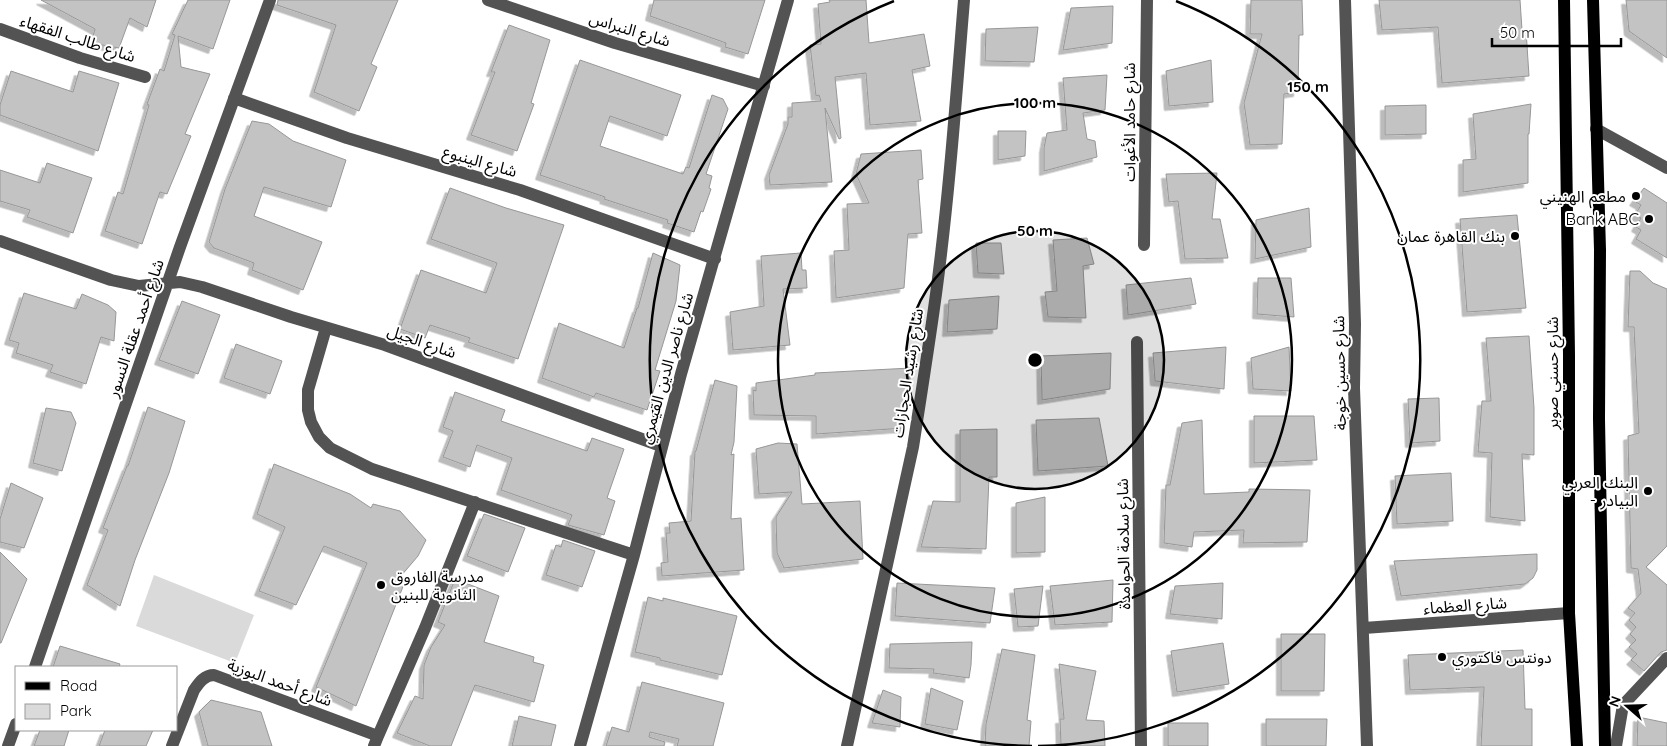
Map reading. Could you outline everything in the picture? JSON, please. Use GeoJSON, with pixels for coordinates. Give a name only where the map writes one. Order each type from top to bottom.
{"type":"FeatureCollection","features":[{"type":"Feature","properties":{"kind":"main road","name":"شارع حسني صوبر"},"geometry":{"type":"LineString","coordinates":[[1564,0],[1569,355],[1569,613],[1577,746]]}},
{"type":"Feature","properties":{"kind":"main road"},"geometry":{"type":"LineString","coordinates":[[1593,0],[1600,250],[1600,420],[1605,746]]}},
{"type":"Feature","properties":{"kind":"street","name":"شارع أحمد عقلة النسور"},"geometry":{"type":"LineString","coordinates":[[36,666],[168,284],[270,0]]}},
{"type":"Feature","properties":{"kind":"street","name":"شارع النبراس"},"geometry":{"type":"LineString","coordinates":[[488,0],[615,43],[764,86]]}},
{"type":"Feature","properties":{"kind":"street","name":"شارع ناصر الدين القيمري"},"geometry":{"type":"LineString","coordinates":[[580,746],[634,555],[661,446],[788,0]]}},
{"type":"Feature","properties":{"kind":"street","name":"شارع رشيد الحجازات"},"geometry":{"type":"LineString","coordinates":[[847,746],[914,438],[936,292],[964,0]]}},
{"type":"Feature","properties":{"kind":"street","name":"شارع حامد الأغوات"},"geometry":{"type":"LineString","coordinates":[[1144,245],[1147,0]]}},
{"type":"Feature","properties":{"kind":"street","name":"شارع حسين خوجة"},"geometry":{"type":"LineString","coordinates":[[1345,0],[1354,388],[1367,746]]}},
{"type":"Feature","properties":{"kind":"street","name":"شارع طالب الفقهاء"},"geometry":{"type":"LineString","coordinates":[[0,29],[80,58],[145,77]]}},
{"type":"Feature","properties":{"kind":"street","name":"شارع الينبوع"},"geometry":{"type":"LineString","coordinates":[[234,98],[347,138],[520,190],[714,259]]}},
{"type":"Feature","properties":{"kind":"street"},"geometry":{"type":"LineString","coordinates":[[1596,129],[1667,168]]}},
{"type":"Feature","properties":{"kind":"street","name":"شارع الجيل"},"geometry":{"type":"LineString","coordinates":[[0,241],[111,280],[139,286],[180,282],[196,285],[326,328],[385,345],[661,446]]}},
{"type":"Feature","properties":{"kind":"street"},"geometry":{"type":"LineString","coordinates":[[326,328],[308,390],[308,410],[311,422],[319,437],[330,448],[372,469],[634,555]]}},
{"type":"Feature","properties":{"kind":"street","name":"شارع سلامة الحوامدة"},"geometry":{"type":"LineString","coordinates":[[1137,342],[1141,746]]}},
{"type":"Feature","properties":{"kind":"street"},"geometry":{"type":"LineString","coordinates":[[376,741],[425,628],[475,502]]}},
{"type":"Feature","properties":{"kind":"street","name":"شارع العظماء"},"geometry":{"type":"LineString","coordinates":[[1364,628],[1569,613]]}},
{"type":"Feature","properties":{"kind":"street"},"geometry":{"type":"LineString","coordinates":[[1616,746],[1623,705],[1667,658]]}},
{"type":"Feature","properties":{"kind":"street","name":"شارع أحمد البوزية"},"geometry":{"type":"LineString","coordinates":[[178,731],[194,690],[199,682],[209,675],[221,677],[376,741]]}},
{"type":"Feature","properties":{"kind":"street"},"geometry":{"type":"LineString","coordinates":[[8,746],[15,727]]}},
{"type":"Feature","properties":{"kind":"street","name":"شارع أحمد البوزية"},"geometry":{"type":"LineString","coordinates":[[172,746],[178,731]]}},
{"type":"Feature","properties":{"kind":"green space"},"geometry":{"type":"Polygon","coordinates":[[[154,575],[254,615],[235,663],[136,626],[154,575]]]}},
{"type":"Feature","properties":{"kind":"building"},"geometry":{"type":"Polygon","coordinates":[[[41,0],[156,0],[147,27],[130,18],[119,48],[91,43],[95,29],[41,0]]]}},
{"type":"Feature","properties":{"kind":"building"},"geometry":{"type":"Polygon","coordinates":[[[188,0],[230,0],[213,49],[178,36],[181,67],[210,74],[185,134],[191,136],[167,194],[160,192],[142,244],[105,231],[118,192],[123,194],[149,105],[147,104],[160,69],[164,71],[175,35],[172,34],[188,0]]]}},
{"type":"Feature","properties":{"kind":"building"},"geometry":{"type":"Polygon","coordinates":[[[278,0],[398,0],[371,64],[377,67],[359,111],[314,92],[336,25],[277,5],[278,0]]]}},
{"type":"Feature","properties":{"kind":"building"},"geometry":{"type":"Polygon","coordinates":[[[654,0],[765,0],[748,54],[725,47],[726,43],[650,16],[654,0]]]}},
{"type":"Feature","properties":{"kind":"building"},"geometry":{"type":"Polygon","coordinates":[[[829,0],[866,0],[869,43],[924,34],[930,66],[912,70],[921,121],[870,125],[866,73],[835,77],[841,138],[839,139],[825,108],[832,182],[770,185],[769,175],[788,124],[788,117],[792,117],[792,103],[821,101],[819,95],[816,96],[810,45],[821,44],[818,4],[830,2],[829,0]]]}},
{"type":"Feature","properties":{"kind":"building"},"geometry":{"type":"Polygon","coordinates":[[[1251,0],[1302,0],[1303,35],[1299,35],[1298,92],[1284,94],[1282,144],[1250,145],[1244,103],[1262,34],[1250,34],[1251,0]]]}},
{"type":"Feature","properties":{"kind":"building"},"geometry":{"type":"Polygon","coordinates":[[[1379,0],[1520,0],[1522,30],[1526,30],[1529,76],[1442,83],[1438,27],[1382,30],[1379,0]]]}},
{"type":"Feature","properties":{"kind":"building"},"geometry":{"type":"Polygon","coordinates":[[[1626,0],[1667,0],[1667,58],[1629,31],[1626,0]]]}},
{"type":"Feature","properties":{"kind":"building"},"geometry":{"type":"Polygon","coordinates":[[[1113,6],[1112,43],[1063,50],[1071,8],[1113,6]]]}},
{"type":"Feature","properties":{"kind":"building"},"geometry":{"type":"Polygon","coordinates":[[[509,25],[550,40],[531,103],[534,104],[517,151],[471,135],[495,72],[491,72],[509,25]]]}},
{"type":"Feature","properties":{"kind":"building"},"geometry":{"type":"Polygon","coordinates":[[[1038,27],[1034,62],[985,61],[986,29],[1038,27]]]}},
{"type":"Feature","properties":{"kind":"building"},"geometry":{"type":"Polygon","coordinates":[[[580,60],[681,95],[667,136],[610,116],[600,146],[683,174],[686,167],[689,168],[712,95],[723,99],[728,109],[706,174],[712,176],[709,188],[711,189],[694,232],[667,223],[668,220],[540,175],[580,60]]]}},
{"type":"Feature","properties":{"kind":"building"},"geometry":{"type":"Polygon","coordinates":[[[1211,60],[1213,102],[1169,106],[1166,71],[1211,60]]]}},
{"type":"Feature","properties":{"kind":"building"},"geometry":{"type":"Polygon","coordinates":[[[11,71],[73,92],[79,71],[119,83],[98,151],[0,115],[0,105],[11,71]]]}},
{"type":"Feature","properties":{"kind":"building"},"geometry":{"type":"Polygon","coordinates":[[[1107,75],[1105,110],[1083,113],[1087,139],[1095,141],[1097,157],[1044,171],[1044,148],[1047,133],[1067,130],[1063,78],[1107,75]]]}},
{"type":"Feature","properties":{"kind":"building"},"geometry":{"type":"Polygon","coordinates":[[[1531,104],[1528,134],[1528,183],[1463,192],[1463,160],[1476,159],[1473,114],[1531,104]]]}},
{"type":"Feature","properties":{"kind":"building"},"geometry":{"type":"Polygon","coordinates":[[[1426,105],[1426,134],[1385,135],[1385,106],[1426,105]]]}},
{"type":"Feature","properties":{"kind":"building"},"geometry":{"type":"Polygon","coordinates":[[[252,121],[269,124],[293,141],[346,160],[331,207],[264,187],[254,216],[322,242],[303,290],[252,270],[254,263],[214,248],[209,242],[225,189],[252,121]]]}},
{"type":"Feature","properties":{"kind":"building"},"geometry":{"type":"Polygon","coordinates":[[[998,131],[1026,131],[1025,156],[998,160],[998,131]]]}},
{"type":"Feature","properties":{"kind":"building"},"geometry":{"type":"Polygon","coordinates":[[[921,150],[923,179],[918,180],[922,233],[908,234],[904,288],[836,298],[834,251],[849,250],[847,204],[869,203],[856,174],[861,154],[921,150]]]}},
{"type":"Feature","properties":{"kind":"building"},"geometry":{"type":"Polygon","coordinates":[[[47,163],[92,178],[73,233],[27,217],[30,210],[0,201],[0,170],[40,183],[47,163]]]}},
{"type":"Feature","properties":{"kind":"building"},"geometry":{"type":"Polygon","coordinates":[[[1217,173],[1212,219],[1220,219],[1228,258],[1185,259],[1178,201],[1169,202],[1166,174],[1217,173]]]}},
{"type":"Feature","properties":{"kind":"building"},"geometry":{"type":"Polygon","coordinates":[[[450,188],[506,208],[564,225],[518,359],[468,342],[470,338],[430,325],[425,338],[400,329],[421,270],[486,293],[497,263],[431,239],[450,188]]]}},
{"type":"Feature","properties":{"kind":"building"},"geometry":{"type":"Polygon","coordinates":[[[1644,188],[1667,203],[1667,258],[1636,239],[1641,230],[1636,227],[1641,218],[1635,215],[1641,205],[1634,201],[1644,188]]]}},
{"type":"Feature","properties":{"kind":"building"},"geometry":{"type":"Polygon","coordinates":[[[1309,208],[1311,247],[1255,259],[1256,220],[1309,208]]]}},
{"type":"Feature","properties":{"kind":"building"},"geometry":{"type":"Polygon","coordinates":[[[1517,215],[1526,308],[1467,312],[1460,219],[1517,215]]]}},
{"type":"Feature","properties":{"kind":"building"},"geometry":{"type":"Polygon","coordinates":[[[1087,238],[1094,264],[1083,266],[1086,318],[1048,317],[1045,292],[1057,291],[1053,240],[1087,238]]]}},
{"type":"Feature","properties":{"kind":"building"},"geometry":{"type":"Polygon","coordinates":[[[976,243],[1001,243],[1004,274],[978,273],[976,243]]]}},
{"type":"Feature","properties":{"kind":"building"},"geometry":{"type":"Polygon","coordinates":[[[653,253],[680,265],[676,301],[655,370],[660,371],[647,410],[596,393],[594,397],[542,378],[559,323],[624,348],[638,308],[653,253]]]}},
{"type":"Feature","properties":{"kind":"building"},"geometry":{"type":"Polygon","coordinates":[[[801,253],[802,270],[806,270],[807,288],[783,289],[790,345],[733,350],[730,312],[764,306],[761,256],[801,253]]]}},
{"type":"Feature","properties":{"kind":"building"},"geometry":{"type":"Polygon","coordinates":[[[1630,271],[1640,271],[1653,283],[1667,289],[1667,546],[1646,567],[1667,585],[1667,650],[1661,652],[1644,671],[1631,660],[1637,654],[1629,647],[1636,640],[1630,634],[1636,627],[1629,620],[1635,613],[1628,608],[1641,593],[1638,569],[1631,568],[1628,436],[1639,433],[1634,327],[1628,327],[1630,271]]]}},
{"type":"Feature","properties":{"kind":"building"},"geometry":{"type":"Polygon","coordinates":[[[1191,278],[1196,304],[1128,315],[1126,285],[1191,278]]]}},
{"type":"Feature","properties":{"kind":"building"},"geometry":{"type":"Polygon","coordinates":[[[1258,278],[1291,278],[1294,317],[1257,314],[1258,278]]]}},
{"type":"Feature","properties":{"kind":"building"},"geometry":{"type":"Polygon","coordinates":[[[24,293],[76,309],[82,294],[108,305],[116,312],[114,341],[101,337],[86,384],[50,372],[53,365],[16,353],[19,343],[9,340],[24,293]]]}},
{"type":"Feature","properties":{"kind":"building"},"geometry":{"type":"Polygon","coordinates":[[[999,296],[997,329],[947,332],[949,300],[999,296]]]}},
{"type":"Feature","properties":{"kind":"building"},"geometry":{"type":"Polygon","coordinates":[[[182,301],[220,315],[198,374],[159,360],[182,301]]]}},
{"type":"Feature","properties":{"kind":"building"},"geometry":{"type":"Polygon","coordinates":[[[1529,336],[1534,408],[1534,455],[1522,454],[1525,521],[1490,517],[1492,453],[1478,452],[1482,401],[1491,401],[1486,338],[1529,336]]]}},
{"type":"Feature","properties":{"kind":"building"},"geometry":{"type":"Polygon","coordinates":[[[236,344],[282,361],[270,394],[224,378],[236,344]]]}},
{"type":"Feature","properties":{"kind":"building"},"geometry":{"type":"Polygon","coordinates":[[[1226,347],[1224,389],[1155,381],[1153,353],[1226,347]]]}},
{"type":"Feature","properties":{"kind":"building"},"geometry":{"type":"Polygon","coordinates":[[[1289,347],[1291,391],[1253,389],[1251,358],[1289,347]]]}},
{"type":"Feature","properties":{"kind":"building"},"geometry":{"type":"Polygon","coordinates":[[[1111,353],[1110,389],[1042,400],[1041,356],[1111,353]]]}},
{"type":"Feature","properties":{"kind":"building"},"geometry":{"type":"Polygon","coordinates":[[[911,368],[905,428],[816,434],[816,416],[754,415],[753,390],[756,391],[756,383],[815,375],[815,373],[911,368]]]}},
{"type":"Feature","properties":{"kind":"building"},"geometry":{"type":"Polygon","coordinates":[[[715,380],[737,386],[734,442],[731,455],[734,454],[731,519],[741,518],[744,570],[662,576],[661,563],[668,562],[666,533],[670,533],[669,523],[691,521],[695,451],[715,380]]]}},
{"type":"Feature","properties":{"kind":"building"},"geometry":{"type":"Polygon","coordinates":[[[455,392],[505,410],[501,421],[587,451],[592,438],[624,449],[607,498],[615,501],[604,535],[568,525],[572,515],[501,490],[512,458],[477,445],[470,467],[443,457],[453,431],[443,427],[455,392]]]}},
{"type":"Feature","properties":{"kind":"building"},"geometry":{"type":"Polygon","coordinates":[[[1439,398],[1440,441],[1410,443],[1408,399],[1439,398]]]}},
{"type":"Feature","properties":{"kind":"building"},"geometry":{"type":"Polygon","coordinates":[[[148,407],[185,421],[169,473],[135,560],[120,606],[87,585],[108,530],[103,528],[128,466],[148,407]]]}},
{"type":"Feature","properties":{"kind":"building"},"geometry":{"type":"Polygon","coordinates":[[[46,408],[71,412],[76,423],[62,471],[33,463],[46,408]]]}},
{"type":"Feature","properties":{"kind":"building"},"geometry":{"type":"Polygon","coordinates":[[[1254,416],[1314,416],[1317,460],[1254,463],[1254,416]]]}},
{"type":"Feature","properties":{"kind":"building"},"geometry":{"type":"Polygon","coordinates":[[[1099,418],[1108,466],[1038,471],[1036,420],[1099,418]]]}},
{"type":"Feature","properties":{"kind":"building"},"geometry":{"type":"Polygon","coordinates":[[[1202,420],[1204,494],[1249,492],[1249,489],[1310,490],[1307,542],[1243,543],[1244,530],[1194,532],[1192,547],[1164,543],[1166,485],[1170,485],[1182,423],[1202,420]]]}},
{"type":"Feature","properties":{"kind":"building"},"geometry":{"type":"Polygon","coordinates":[[[997,429],[997,477],[989,477],[986,549],[921,547],[933,501],[960,502],[960,430],[997,429]]]}},
{"type":"Feature","properties":{"kind":"building"},"geometry":{"type":"Polygon","coordinates":[[[778,443],[797,444],[802,504],[860,501],[863,559],[784,568],[777,553],[776,517],[792,492],[759,494],[756,449],[778,443]]]}},
{"type":"Feature","properties":{"kind":"building","name":"مدرسة الفاروق الثانوية للبنين"},"geometry":{"type":"Polygon","coordinates":[[[274,464],[350,494],[371,508],[373,504],[400,511],[426,540],[418,556],[400,577],[406,579],[356,706],[316,687],[367,563],[324,546],[296,605],[259,591],[285,527],[257,514],[274,464]]]}},
{"type":"Feature","properties":{"kind":"building"},"geometry":{"type":"Polygon","coordinates":[[[1451,473],[1453,521],[1397,524],[1395,476],[1451,473]]]}},
{"type":"Feature","properties":{"kind":"building"},"geometry":{"type":"Polygon","coordinates":[[[11,483],[43,498],[24,548],[0,542],[0,519],[11,483]]]}},
{"type":"Feature","properties":{"kind":"building"},"geometry":{"type":"Polygon","coordinates":[[[1045,497],[1045,552],[1016,553],[1016,503],[1045,497]]]}},
{"type":"Feature","properties":{"kind":"building"},"geometry":{"type":"Polygon","coordinates":[[[484,514],[525,528],[508,572],[467,556],[484,514]]]}},
{"type":"Feature","properties":{"kind":"building"},"geometry":{"type":"Polygon","coordinates":[[[563,540],[595,551],[582,587],[546,575],[556,545],[561,547],[563,540]]]}},
{"type":"Feature","properties":{"kind":"building"},"geometry":{"type":"Polygon","coordinates":[[[0,552],[27,579],[1,643],[0,643],[0,552]]]}},
{"type":"Feature","properties":{"kind":"building"},"geometry":{"type":"Polygon","coordinates":[[[1537,554],[1537,570],[1533,578],[1525,584],[1401,596],[1394,561],[1537,554]]]}},
{"type":"Feature","properties":{"kind":"building"},"geometry":{"type":"Polygon","coordinates":[[[455,579],[499,596],[484,642],[534,657],[533,662],[544,665],[534,702],[475,685],[451,746],[430,746],[397,733],[415,696],[423,699],[424,665],[431,647],[445,625],[438,622],[455,579]]]}},
{"type":"Feature","properties":{"kind":"building"},"geometry":{"type":"Polygon","coordinates":[[[1113,580],[1112,622],[1055,625],[1050,586],[1113,580]]]}},
{"type":"Feature","properties":{"kind":"building"},"geometry":{"type":"Polygon","coordinates":[[[897,583],[995,588],[990,623],[895,616],[897,583]]]}},
{"type":"Feature","properties":{"kind":"building"},"geometry":{"type":"Polygon","coordinates":[[[1223,583],[1222,619],[1170,614],[1175,586],[1223,583]]]}},
{"type":"Feature","properties":{"kind":"building"},"geometry":{"type":"Polygon","coordinates":[[[1043,586],[1038,626],[1018,627],[1014,589],[1043,586]]]}},
{"type":"Feature","properties":{"kind":"building"},"geometry":{"type":"Polygon","coordinates":[[[648,597],[663,601],[663,598],[737,616],[722,675],[635,652],[648,597]]]}},
{"type":"Feature","properties":{"kind":"building"},"geometry":{"type":"Polygon","coordinates":[[[1281,634],[1325,634],[1324,691],[1281,691],[1281,634]]]}},
{"type":"Feature","properties":{"kind":"building"},"geometry":{"type":"Polygon","coordinates":[[[972,642],[969,678],[933,673],[934,669],[889,668],[890,644],[972,642]]]}},
{"type":"Feature","properties":{"kind":"building"},"geometry":{"type":"Polygon","coordinates":[[[1223,643],[1229,684],[1177,692],[1171,651],[1223,643]]]}},
{"type":"Feature","properties":{"kind":"building"},"geometry":{"type":"Polygon","coordinates":[[[60,646],[120,664],[119,666],[53,666],[60,646]]]}},
{"type":"Feature","properties":{"kind":"building"},"geometry":{"type":"Polygon","coordinates":[[[1002,649],[1035,655],[1027,720],[1031,721],[1029,746],[985,746],[986,724],[1002,649]]]}},
{"type":"Feature","properties":{"kind":"building"},"geometry":{"type":"Polygon","coordinates":[[[1523,650],[1525,709],[1532,709],[1532,746],[1481,746],[1484,687],[1410,690],[1408,655],[1523,650]]]}},
{"type":"Feature","properties":{"kind":"building"},"geometry":{"type":"Polygon","coordinates":[[[1059,664],[1096,671],[1086,720],[1104,721],[1105,746],[1061,746],[1060,719],[1064,719],[1059,664]]]}},
{"type":"Feature","properties":{"kind":"building"},"geometry":{"type":"Polygon","coordinates":[[[642,682],[724,703],[713,746],[677,746],[679,739],[650,732],[649,737],[665,742],[664,746],[606,746],[612,727],[629,732],[642,682]]]}},
{"type":"Feature","properties":{"kind":"building"},"geometry":{"type":"Polygon","coordinates":[[[931,688],[963,701],[957,730],[925,724],[931,688]]]}},
{"type":"Feature","properties":{"kind":"building"},"geometry":{"type":"Polygon","coordinates":[[[883,690],[901,697],[900,727],[872,723],[883,690]]]}},
{"type":"Feature","properties":{"kind":"building"},"geometry":{"type":"Polygon","coordinates":[[[211,700],[261,712],[272,746],[208,746],[199,712],[211,700]]]}},
{"type":"Feature","properties":{"kind":"building"},"geometry":{"type":"Polygon","coordinates":[[[519,716],[556,725],[551,746],[512,746],[519,716]]]}},
{"type":"Feature","properties":{"kind":"building"},"geometry":{"type":"Polygon","coordinates":[[[1638,717],[1667,723],[1667,746],[1637,746],[1638,717]]]}},
{"type":"Feature","properties":{"kind":"building"},"geometry":{"type":"Polygon","coordinates":[[[1266,719],[1327,719],[1326,746],[1266,746],[1266,719]]]}},
{"type":"Feature","properties":{"kind":"building"},"geometry":{"type":"Polygon","coordinates":[[[1168,723],[1208,723],[1208,746],[1168,746],[1168,723]]]}},
{"type":"Feature","properties":{"kind":"building"},"geometry":{"type":"Polygon","coordinates":[[[40,731],[69,731],[64,746],[34,746],[40,731]]]}},
{"type":"Feature","properties":{"kind":"building"},"geometry":{"type":"Polygon","coordinates":[[[105,731],[153,731],[146,746],[99,746],[105,731]]]}},
{"type":"Feature","properties":{"kind":"place","name":"مطعم الهنيني"},"geometry":{"type":"Point","coordinates":[1636,196]}},
{"type":"Feature","properties":{"kind":"place","name":"Bank ABC"},"geometry":{"type":"Point","coordinates":[1649,219]}},
{"type":"Feature","properties":{"kind":"place","name":"بنك القاهرة عمان"},"geometry":{"type":"Point","coordinates":[1515,236]}},
{"type":"Feature","properties":{"kind":"place","name":"البنك العربي - البيادر"},"geometry":{"type":"Point","coordinates":[1648,491]}},
{"type":"Feature","properties":{"kind":"place","name":"مدرسة الفاروق الثانوية للبنين"},"geometry":{"type":"Point","coordinates":[381,585]}},
{"type":"Feature","properties":{"kind":"place","name":"دونتس فاكتوري"},"geometry":{"type":"Point","coordinates":[1442,657]}}]}
